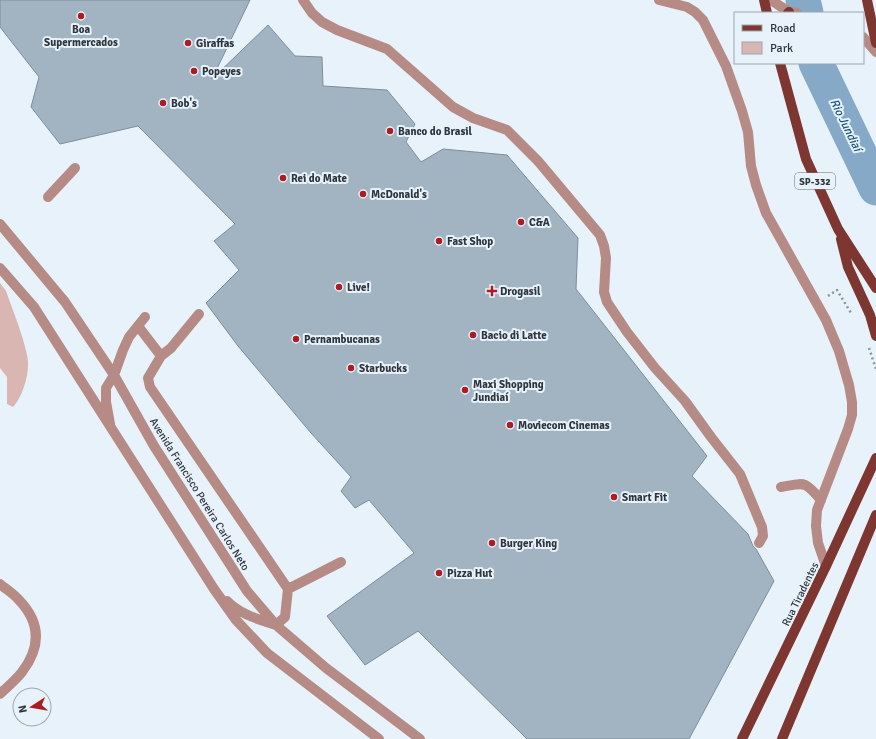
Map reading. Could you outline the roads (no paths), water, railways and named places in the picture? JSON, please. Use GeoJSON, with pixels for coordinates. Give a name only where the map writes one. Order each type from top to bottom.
{"type":"FeatureCollection","features":[{"type":"Feature","properties":{"kind":"main road"},"geometry":{"type":"LineString","coordinates":[[764,0],[767,12]]}},
{"type":"Feature","properties":{"kind":"main road"},"geometry":{"type":"LineString","coordinates":[[867,0],[876,43]]}},
{"type":"Feature","properties":{"kind":"main road","name":"SP-332"},"geometry":{"type":"LineString","coordinates":[[780,64],[806,159],[838,229],[876,288]]}},
{"type":"Feature","properties":{"kind":"main road"},"geometry":{"type":"LineString","coordinates":[[838,229],[848,267],[870,315],[876,336]]}},
{"type":"Feature","properties":{"kind":"main road","name":"Rua Tiradentes"},"geometry":{"type":"LineString","coordinates":[[742,739],[826,566],[876,458]]}},
{"type":"Feature","properties":{"kind":"main road"},"geometry":{"type":"LineString","coordinates":[[782,739],[876,515]]}},
{"type":"Feature","properties":{"kind":"street"},"geometry":{"type":"LineString","coordinates":[[302,0],[322,22],[337,30],[387,49],[453,107],[473,118],[507,130],[538,161],[600,235],[606,258],[604,292],[613,313],[655,368],[685,401],[740,474],[762,527],[763,536],[759,543]]}},
{"type":"Feature","properties":{"kind":"street"},"geometry":{"type":"LineString","coordinates":[[659,0],[687,7],[695,12],[703,20],[726,66],[748,132],[751,166],[766,213],[817,303],[835,340],[849,385],[852,402],[852,415],[848,429],[816,510],[818,543],[826,566]]}},
{"type":"Feature","properties":{"kind":"street"},"geometry":{"type":"LineString","coordinates":[[771,0],[789,12]]}},
{"type":"Feature","properties":{"kind":"street"},"geometry":{"type":"LineString","coordinates":[[864,38],[876,52]]}},
{"type":"Feature","properties":{"kind":"street"},"geometry":{"type":"LineString","coordinates":[[48,197],[75,168]]}},
{"type":"Feature","properties":{"kind":"street","name":"Avenida Francisco Pereira Carlos Neto"},"geometry":{"type":"LineString","coordinates":[[0,224],[65,302],[114,375],[154,446],[247,591],[276,625],[326,668],[420,739]]}},
{"type":"Feature","properties":{"kind":"street"},"geometry":{"type":"LineString","coordinates":[[0,268],[34,307],[214,589],[236,620],[267,652],[379,739]]}},
{"type":"Feature","properties":{"kind":"street"},"geometry":{"type":"LineString","coordinates":[[199,314],[171,348],[161,356],[148,378],[150,387],[288,589],[285,616],[276,625],[251,617],[235,608],[214,589]]}},
{"type":"Feature","properties":{"kind":"street"},"geometry":{"type":"LineString","coordinates":[[112,430],[106,402],[106,388],[114,375],[129,337],[145,317]]}},
{"type":"Feature","properties":{"kind":"street"},"geometry":{"type":"LineString","coordinates":[[138,326],[161,356]]}},
{"type":"Feature","properties":{"kind":"street"},"geometry":{"type":"LineString","coordinates":[[781,487],[803,484],[810,488],[821,500]]}},
{"type":"Feature","properties":{"kind":"street"},"geometry":{"type":"LineString","coordinates":[[288,589],[341,562]]}},
{"type":"Feature","properties":{"kind":"street"},"geometry":{"type":"LineString","coordinates":[[0,584],[19,600],[32,616],[37,634],[34,654],[22,673],[0,694]]}},
{"type":"Feature","properties":{"kind":"waterway","name":"Rio Jundiaí"},"geometry":{"type":"LineString","coordinates":[[803,0],[806,12]]}},
{"type":"Feature","properties":{"kind":"waterway","name":"Rio Jundiaí"},"geometry":{"type":"LineString","coordinates":[[816,64],[876,188]]}},
{"type":"Feature","properties":{"kind":"place","name":"Boa Supermercados"},"geometry":{"type":"Point","coordinates":[81,16]}},
{"type":"Feature","properties":{"kind":"place","name":"Giraffas"},"geometry":{"type":"Point","coordinates":[188,43]}},
{"type":"Feature","properties":{"kind":"place","name":"Popeyes"},"geometry":{"type":"Point","coordinates":[194,71]}},
{"type":"Feature","properties":{"kind":"place","name":"Bob's"},"geometry":{"type":"Point","coordinates":[163,103]}},
{"type":"Feature","properties":{"kind":"place","name":"Banco do Brasil"},"geometry":{"type":"Point","coordinates":[390,131]}},
{"type":"Feature","properties":{"kind":"place","name":"Rei do Mate"},"geometry":{"type":"Point","coordinates":[283,178]}},
{"type":"Feature","properties":{"kind":"place","name":"McDonald's"},"geometry":{"type":"Point","coordinates":[363,194]}},
{"type":"Feature","properties":{"kind":"place","name":"C&A"},"geometry":{"type":"Point","coordinates":[521,222]}},
{"type":"Feature","properties":{"kind":"place","name":"Fast Shop"},"geometry":{"type":"Point","coordinates":[439,241]}},
{"type":"Feature","properties":{"kind":"place","name":"Live!"},"geometry":{"type":"Point","coordinates":[339,287]}},
{"type":"Feature","properties":{"kind":"place","name":"Drogasil"},"geometry":{"type":"Point","coordinates":[492,291]}},
{"type":"Feature","properties":{"kind":"place","name":"Bacio di Latte"},"geometry":{"type":"Point","coordinates":[473,335]}},
{"type":"Feature","properties":{"kind":"place","name":"Pernambucanas"},"geometry":{"type":"Point","coordinates":[296,339]}},
{"type":"Feature","properties":{"kind":"place","name":"Starbucks"},"geometry":{"type":"Point","coordinates":[351,368]}},
{"type":"Feature","properties":{"kind":"place","name":"Maxi Shopping Jundiaí"},"geometry":{"type":"Point","coordinates":[465,390]}},
{"type":"Feature","properties":{"kind":"place","name":"Moviecom Cinemas"},"geometry":{"type":"Point","coordinates":[510,425]}},
{"type":"Feature","properties":{"kind":"place","name":"Smart Fit"},"geometry":{"type":"Point","coordinates":[614,497]}},
{"type":"Feature","properties":{"kind":"place","name":"Burger King"},"geometry":{"type":"Point","coordinates":[492,543]}},
{"type":"Feature","properties":{"kind":"place","name":"Pizza Hut"},"geometry":{"type":"Point","coordinates":[439,573]}}]}
